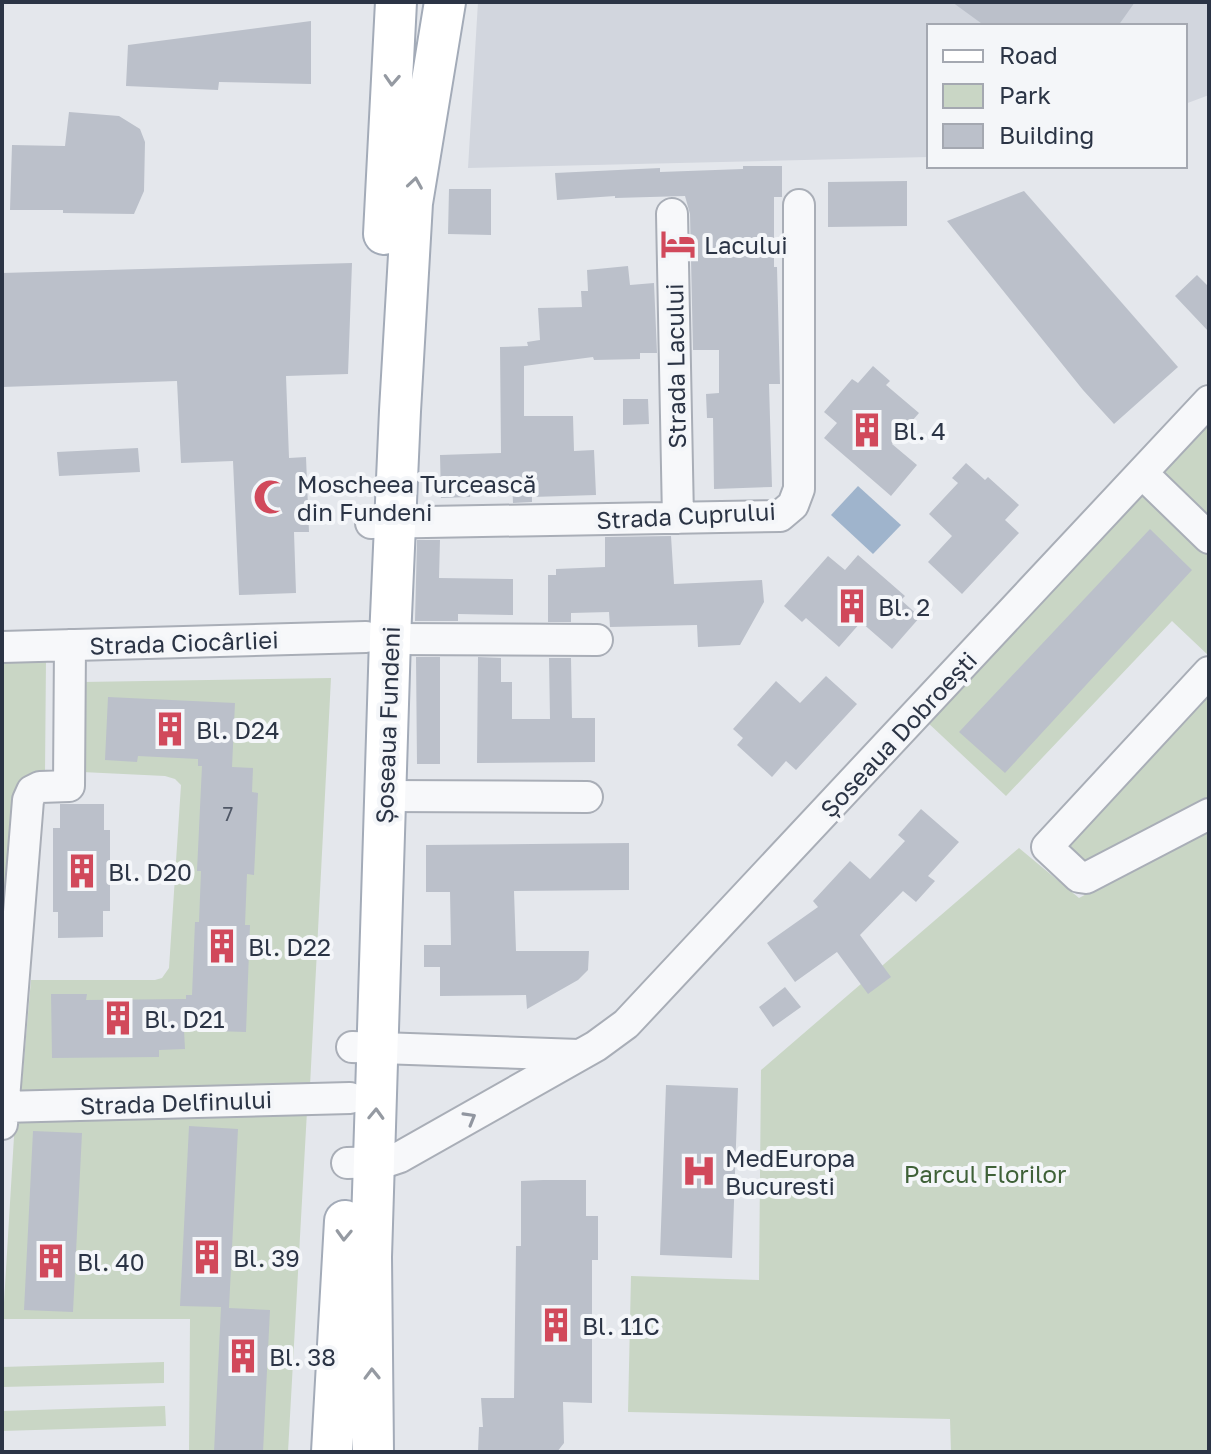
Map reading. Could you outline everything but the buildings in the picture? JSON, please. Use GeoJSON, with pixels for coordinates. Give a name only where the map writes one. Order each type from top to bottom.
{"type":"FeatureCollection","features":[{"type":"Feature","properties":{"kind":"main road","name":"Șoseaua Fundeni"},"geometry":{"type":"LineString","coordinates":[[332,1452],[361,1163],[383,524],[396,2]]}},
{"type":"Feature","properties":{"kind":"main road","name":"Șoseaua Fundeni"},"geometry":{"type":"LineString","coordinates":[[383,524],[412,203],[445,2]]}},
{"type":"Feature","properties":{"kind":"main road","name":"Șoseaua Fundeni"},"geometry":{"type":"LineString","coordinates":[[373,1452],[371,1301],[361,1163],[350,1098],[365,1047],[385,796],[378,638]]}},
{"type":"Feature","properties":{"kind":"street","name":"Strada Cuprului"},"geometry":{"type":"LineString","coordinates":[[383,524],[780,516],[793,505],[799,489],[799,205]]}},
{"type":"Feature","properties":{"kind":"street","name":"Strada Lacului"},"geometry":{"type":"LineString","coordinates":[[672,214],[678,518]]}},
{"type":"Feature","properties":{"kind":"street","name":"Șoseaua Dobroești"},"geometry":{"type":"LineString","coordinates":[[361,1163],[400,1157],[609,1037],[640,1010],[1209,401]]}},
{"type":"Feature","properties":{"kind":"street"},"geometry":{"type":"LineString","coordinates":[[1143,474],[1209,538]]}},
{"type":"Feature","properties":{"kind":"street","name":"Strada Ciocârliei"},"geometry":{"type":"LineString","coordinates":[[2,647],[378,638],[597,640]]}},
{"type":"Feature","properties":{"kind":"street"},"geometry":{"type":"LineString","coordinates":[[2,1112],[28,800],[32,791],[40,787],[69,786],[70,645]]}},
{"type":"Feature","properties":{"kind":"street"},"geometry":{"type":"LineString","coordinates":[[1209,672],[1047,847],[1079,877],[1086,878],[1209,814]]}},
{"type":"Feature","properties":{"kind":"street"},"geometry":{"type":"LineString","coordinates":[[385,796],[587,797]]}},
{"type":"Feature","properties":{"kind":"street"},"geometry":{"type":"LineString","coordinates":[[365,1047],[579,1055]]}},
{"type":"Feature","properties":{"kind":"street","name":"Strada Delfinului"},"geometry":{"type":"LineString","coordinates":[[2,1112],[350,1098]]}},
{"type":"Feature","properties":{"kind":"shaded area"},"geometry":{"type":"Polygon","coordinates":[[[478,2],[1209,2],[1209,95],[1187,103],[1187,24],[927,24],[927,157],[468,168],[478,2]]]}},
{"type":"Feature","properties":{"kind":"green space"},"geometry":{"type":"Polygon","coordinates":[[[1209,419],[1209,518],[1160,472],[1209,419]]]}},
{"type":"Feature","properties":{"kind":"green space"},"geometry":{"type":"Polygon","coordinates":[[[1141,490],[1209,554],[1209,656],[1172,621],[1006,796],[926,721],[1141,490]]]}},
{"type":"Feature","properties":{"kind":"green space"},"geometry":{"type":"Polygon","coordinates":[[[46,659],[45,773],[29,776],[18,787],[2,942],[2,660],[46,659]]]}},
{"type":"Feature","properties":{"kind":"green space"},"geometry":{"type":"Polygon","coordinates":[[[331,678],[310,1086],[21,1093],[31,980],[155,980],[162,978],[169,968],[181,785],[165,776],[82,772],[82,682],[331,678]]]}},
{"type":"Feature","properties":{"kind":"green space"},"geometry":{"type":"Polygon","coordinates":[[[1209,695],[1209,802],[1084,869],[1063,850],[1209,695]]]}},
{"type":"Feature","properties":{"kind":"green space","name":"Parcul Florilor"},"geometry":{"type":"Polygon","coordinates":[[[1209,829],[1209,1452],[951,1452],[950,1419],[628,1412],[631,1276],[759,1280],[761,1070],[1019,848],[1079,898],[1209,829]]]}},
{"type":"Feature","properties":{"kind":"green space"},"geometry":{"type":"Polygon","coordinates":[[[307,1111],[288,1452],[189,1452],[190,1319],[3,1319],[15,1120],[307,1111]]]}},
{"type":"Feature","properties":{"kind":"green space"},"geometry":{"type":"Polygon","coordinates":[[[164,1362],[164,1383],[2,1387],[2,1367],[164,1362]]]}},
{"type":"Feature","properties":{"kind":"green space"},"geometry":{"type":"Polygon","coordinates":[[[165,1406],[166,1426],[2,1431],[2,1411],[165,1406]]]}},
{"type":"Feature","properties":{"kind":"water"},"geometry":{"type":"Polygon","coordinates":[[[858,486],[901,525],[873,554],[831,515],[858,486]]]}},
{"type":"Feature","properties":{"kind":"place","name":"Lacului"},"geometry":{"type":"Point","coordinates":[678,244]}},
{"type":"Feature","properties":{"kind":"place","name":"Bl. 4"},"geometry":{"type":"Point","coordinates":[867,430]}},
{"type":"Feature","properties":{"kind":"place","name":"Moscheea Turcească din Fundeni"},"geometry":{"type":"Point","coordinates":[271,497]}},
{"type":"Feature","properties":{"kind":"place","name":"Bl. 2"},"geometry":{"type":"Point","coordinates":[852,606]}},
{"type":"Feature","properties":{"kind":"place","name":"Bl. D24"},"geometry":{"type":"Point","coordinates":[170,729]}},
{"type":"Feature","properties":{"kind":"place","name":"Bl. D20"},"geometry":{"type":"Point","coordinates":[82,871]}},
{"type":"Feature","properties":{"kind":"place","name":"Bl. D22"},"geometry":{"type":"Point","coordinates":[222,946]}},
{"type":"Feature","properties":{"kind":"place","name":"Bl. D21"},"geometry":{"type":"Point","coordinates":[118,1018]}},
{"type":"Feature","properties":{"kind":"place","name":"MedEuropa Bucuresti"},"geometry":{"type":"Point","coordinates":[699,1171]}},
{"type":"Feature","properties":{"kind":"place","name":"Bl. 39"},"geometry":{"type":"Point","coordinates":[207,1257]}},
{"type":"Feature","properties":{"kind":"place","name":"Bl. 40"},"geometry":{"type":"Point","coordinates":[51,1261]}},
{"type":"Feature","properties":{"kind":"place","name":"Bl. 11C"},"geometry":{"type":"Point","coordinates":[556,1325]}},
{"type":"Feature","properties":{"kind":"place","name":"Bl. 38"},"geometry":{"type":"Point","coordinates":[243,1356]}}]}
